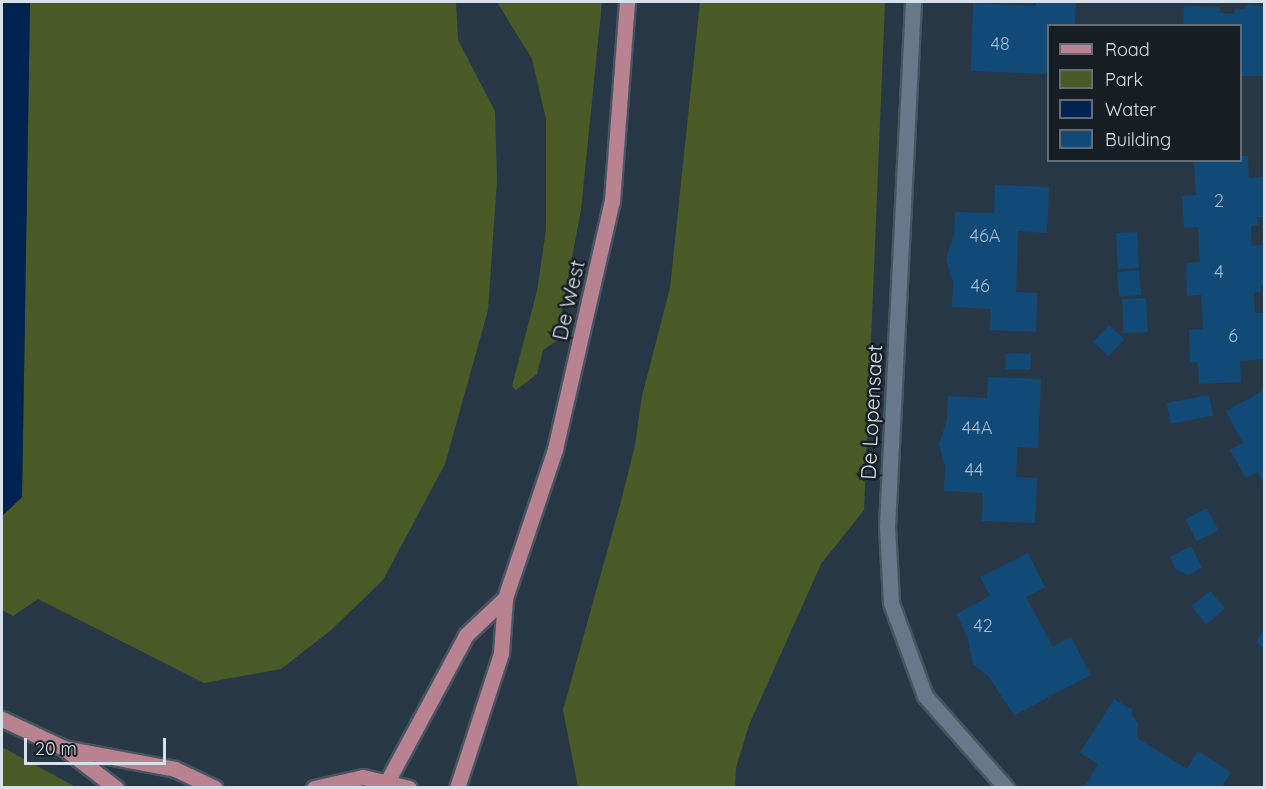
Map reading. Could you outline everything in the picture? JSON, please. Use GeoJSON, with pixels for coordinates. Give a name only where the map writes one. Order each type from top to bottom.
{"type":"FeatureCollection","features":[{"type":"Feature","properties":{"kind":"main road","name":"De West"},"geometry":{"type":"LineString","coordinates":[[457,788],[501,653],[505,598],[555,449],[612,201],[627,2]]}},
{"type":"Feature","properties":{"kind":"main road","name":"De West"},"geometry":{"type":"LineString","coordinates":[[388,780],[466,635],[505,598]]}},
{"type":"Feature","properties":{"kind":"main road"},"geometry":{"type":"LineString","coordinates":[[2,719],[64,748],[116,788]]}},
{"type":"Feature","properties":{"kind":"main road"},"geometry":{"type":"LineString","coordinates":[[64,748],[175,769],[215,788]]}},
{"type":"Feature","properties":{"kind":"main road"},"geometry":{"type":"LineString","coordinates":[[314,788],[338,780],[388,780],[409,788]]}},
{"type":"Feature","properties":{"kind":"street","name":"De Lopensaet"},"geometry":{"type":"LineString","coordinates":[[913,2],[886,526],[891,603],[925,696],[1006,788]]}},
{"type":"Feature","properties":{"kind":"green space"},"geometry":{"type":"Polygon","coordinates":[[[30,2],[456,2],[458,40],[495,111],[497,180],[488,310],[445,464],[383,580],[330,631],[281,669],[204,683],[38,599],[13,616],[2,610],[2,516],[22,497],[30,2]]]}},
{"type":"Feature","properties":{"kind":"green space"},"geometry":{"type":"Polygon","coordinates":[[[497,2],[602,2],[581,210],[556,341],[543,350],[537,374],[516,390],[512,386],[537,291],[546,230],[546,119],[532,59],[497,2]]]}},
{"type":"Feature","properties":{"kind":"green space"},"geometry":{"type":"Polygon","coordinates":[[[700,2],[885,2],[864,510],[821,564],[749,725],[736,768],[735,787],[578,787],[563,710],[620,505],[635,445],[642,396],[670,288],[700,2]]]}},
{"type":"Feature","properties":{"kind":"green space"},"geometry":{"type":"Polygon","coordinates":[[[2,747],[76,787],[2,787],[2,747]]]}},
{"type":"Feature","properties":{"kind":"water"},"geometry":{"type":"Polygon","coordinates":[[[2,2],[30,2],[22,497],[2,516],[2,2]]]}},
{"type":"Feature","properties":{"kind":"building"},"geometry":{"type":"Polygon","coordinates":[[[1036,2],[1076,2],[1075,24],[1047,24],[1047,74],[971,71],[973,3],[1036,6],[1036,2]]]}},
{"type":"Feature","properties":{"kind":"building"},"geometry":{"type":"Polygon","coordinates":[[[1248,4],[1264,7],[1264,76],[1242,76],[1242,24],[1183,24],[1184,6],[1220,7],[1220,13],[1234,14],[1235,8],[1243,9],[1248,4]]]}},
{"type":"Feature","properties":{"kind":"building"},"geometry":{"type":"Polygon","coordinates":[[[1242,156],[1248,156],[1249,178],[1264,177],[1264,217],[1257,217],[1258,225],[1251,226],[1252,246],[1264,245],[1264,285],[1261,285],[1261,292],[1254,293],[1255,313],[1264,313],[1264,359],[1240,361],[1241,382],[1199,384],[1198,362],[1190,363],[1189,330],[1203,329],[1201,295],[1187,296],[1186,263],[1200,262],[1198,227],[1184,228],[1182,196],[1196,195],[1194,162],[1242,162],[1242,156]]]}},
{"type":"Feature","properties":{"kind":"building"},"geometry":{"type":"Polygon","coordinates":[[[995,185],[1049,187],[1047,233],[1018,231],[1016,292],[1037,293],[1036,332],[990,330],[991,309],[952,307],[953,283],[946,259],[954,235],[955,212],[994,213],[995,185]]]}},
{"type":"Feature","properties":{"kind":"building"},"geometry":{"type":"Polygon","coordinates":[[[1137,232],[1139,268],[1118,269],[1116,233],[1137,232]]]}},
{"type":"Feature","properties":{"kind":"building"},"geometry":{"type":"Polygon","coordinates":[[[1139,270],[1141,295],[1119,297],[1117,272],[1139,270]]]}},
{"type":"Feature","properties":{"kind":"building"},"geometry":{"type":"Polygon","coordinates":[[[1146,298],[1148,332],[1124,333],[1122,299],[1146,298]]]}},
{"type":"Feature","properties":{"kind":"building"},"geometry":{"type":"Polygon","coordinates":[[[1109,325],[1124,339],[1109,356],[1093,342],[1109,325]]]}},
{"type":"Feature","properties":{"kind":"building"},"geometry":{"type":"Polygon","coordinates":[[[1006,353],[1031,354],[1030,370],[1005,369],[1006,353]]]}},
{"type":"Feature","properties":{"kind":"building"},"geometry":{"type":"Polygon","coordinates":[[[988,377],[1041,379],[1038,448],[1017,447],[1016,477],[1037,478],[1035,523],[982,521],[983,493],[944,491],[945,467],[939,444],[947,420],[948,396],[987,398],[988,377]]]}},
{"type":"Feature","properties":{"kind":"building"},"geometry":{"type":"Polygon","coordinates":[[[1264,390],[1264,484],[1258,472],[1246,478],[1230,450],[1243,443],[1226,411],[1264,390]]]}},
{"type":"Feature","properties":{"kind":"building"},"geometry":{"type":"Polygon","coordinates":[[[1209,395],[1213,416],[1171,424],[1167,403],[1209,395]]]}},
{"type":"Feature","properties":{"kind":"building"},"geometry":{"type":"Polygon","coordinates":[[[1207,508],[1218,530],[1197,541],[1186,519],[1207,508]]]}},
{"type":"Feature","properties":{"kind":"building"},"geometry":{"type":"Polygon","coordinates":[[[1191,546],[1202,568],[1189,575],[1176,570],[1170,557],[1191,546]]]}},
{"type":"Feature","properties":{"kind":"building"},"geometry":{"type":"Polygon","coordinates":[[[1028,553],[1045,587],[1026,597],[1053,647],[1071,637],[1091,675],[1014,715],[989,677],[973,664],[967,635],[956,614],[990,596],[980,577],[1028,553]]]}},
{"type":"Feature","properties":{"kind":"building"},"geometry":{"type":"Polygon","coordinates":[[[1210,591],[1225,609],[1206,624],[1192,606],[1210,591]]]}},
{"type":"Feature","properties":{"kind":"building"},"geometry":{"type":"Polygon","coordinates":[[[1264,630],[1264,648],[1256,642],[1264,630]]]}},
{"type":"Feature","properties":{"kind":"building"},"geometry":{"type":"Polygon","coordinates":[[[1114,699],[1133,710],[1131,714],[1138,723],[1137,738],[1187,769],[1198,751],[1231,772],[1221,788],[1084,788],[1098,764],[1080,753],[1114,699]]]}}]}
